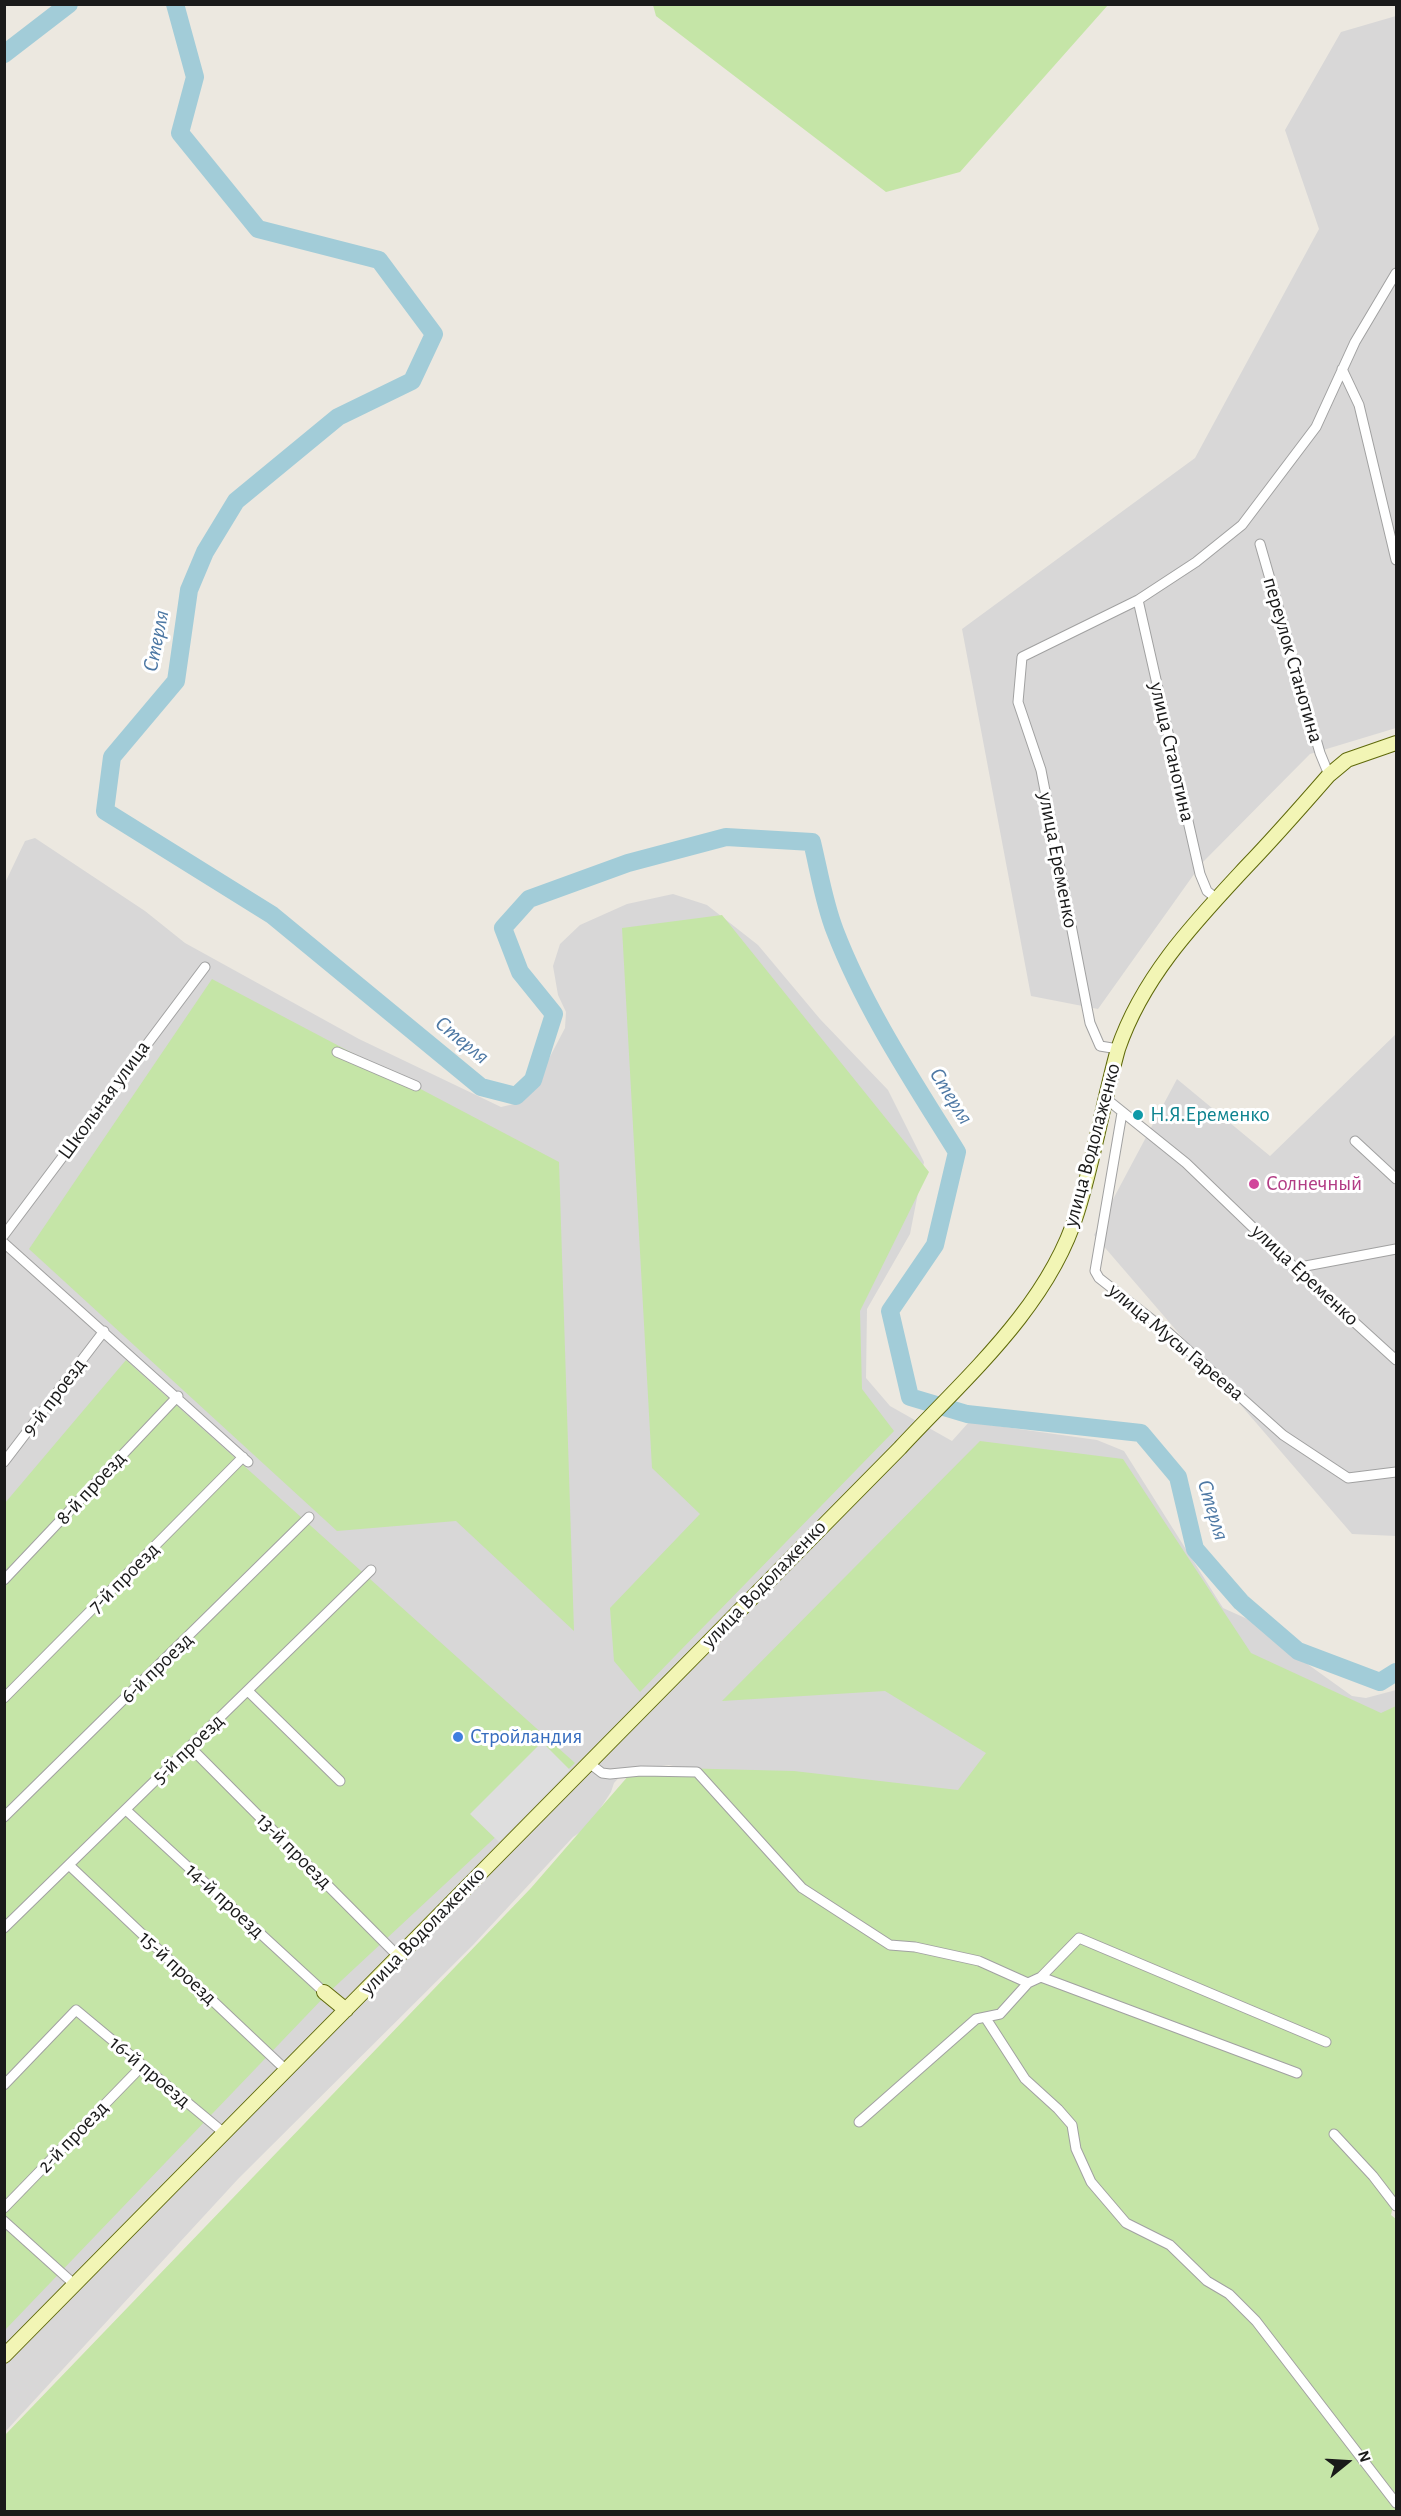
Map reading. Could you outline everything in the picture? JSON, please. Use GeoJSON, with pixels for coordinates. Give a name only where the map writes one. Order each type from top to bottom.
{"type":"FeatureCollection","features":[{"type":"Feature","properties":{"kind":"main road","name":"улица Водолаженко"},"geometry":{"type":"LineString","coordinates":[[4,2355],[900,1448],[975,1367],[1032,1300],[1060,1254],[1077,1214],[1104,1097],[1118,1049],[1125,1029],[1145,989],[1177,943],[1329,775],[1347,760],[1396,743]]}},
{"type":"Feature","properties":{"kind":"main road"},"geometry":{"type":"LineString","coordinates":[[324,1992],[346,2010]]}},
{"type":"Feature","properties":{"kind":"street"},"geometry":{"type":"LineString","coordinates":[[1138,600],[1196,562],[1242,525],[1316,427],[1355,342],[1396,273]]}},
{"type":"Feature","properties":{"kind":"street"},"geometry":{"type":"LineString","coordinates":[[1342,369],[1359,405],[1396,560]]}},
{"type":"Feature","properties":{"kind":"street","name":"переулок Станотина"},"geometry":{"type":"LineString","coordinates":[[1260,544],[1320,753],[1329,775]]}},
{"type":"Feature","properties":{"kind":"street","name":"улица Еременко"},"geometry":{"type":"LineString","coordinates":[[1118,1049],[1100,1046],[1090,1023],[1041,770],[1018,702],[1022,657],[1138,600]]}},
{"type":"Feature","properties":{"kind":"street","name":"улица Станотина"},"geometry":{"type":"LineString","coordinates":[[1138,600],[1200,874],[1208,891],[1217,898]]}},
{"type":"Feature","properties":{"kind":"street","name":"Школьная улица"},"geometry":{"type":"LineString","coordinates":[[4,1235],[205,967]]}},
{"type":"Feature","properties":{"kind":"street"},"geometry":{"type":"LineString","coordinates":[[337,1052],[416,1086]]}},
{"type":"Feature","properties":{"kind":"street","name":"улица Еременко"},"geometry":{"type":"LineString","coordinates":[[1104,1097],[1186,1163],[1295,1268],[1396,1360]]}},
{"type":"Feature","properties":{"kind":"street","name":"улица Мусы Гареева"},"geometry":{"type":"LineString","coordinates":[[1122,1113],[1095,1270],[1099,1278],[1169,1333],[1283,1435],[1348,1478],[1396,1473]]}},
{"type":"Feature","properties":{"kind":"street"},"geometry":{"type":"LineString","coordinates":[[1354,1141],[1396,1179]]}},
{"type":"Feature","properties":{"kind":"street"},"geometry":{"type":"LineString","coordinates":[[4,1243],[178,1396]]}},
{"type":"Feature","properties":{"kind":"street"},"geometry":{"type":"LineString","coordinates":[[1295,1268],[1396,1249]]}},
{"type":"Feature","properties":{"kind":"street","name":"9-й проезд"},"geometry":{"type":"LineString","coordinates":[[4,1462],[104,1331]]}},
{"type":"Feature","properties":{"kind":"street","name":"7-й проезд"},"geometry":{"type":"LineString","coordinates":[[4,1698],[246,1460],[178,1396]]}},
{"type":"Feature","properties":{"kind":"street","name":"8-й проезд"},"geometry":{"type":"LineString","coordinates":[[4,1580],[178,1396]]}},
{"type":"Feature","properties":{"kind":"street","name":"6-й проезд"},"geometry":{"type":"LineString","coordinates":[[4,1817],[309,1517]]}},
{"type":"Feature","properties":{"kind":"street","name":"5-й проезд"},"geometry":{"type":"LineString","coordinates":[[4,1928],[371,1570]]}},
{"type":"Feature","properties":{"kind":"street"},"geometry":{"type":"LineString","coordinates":[[248,1691],[340,1781]]}},
{"type":"Feature","properties":{"kind":"street","name":"13-й проезд"},"geometry":{"type":"LineString","coordinates":[[190,1747],[398,1956]]}},
{"type":"Feature","properties":{"kind":"street"},"geometry":{"type":"LineString","coordinates":[[589,1763],[602,1773],[610,1774],[641,1771],[697,1772],[802,1888],[890,1945],[915,1947],[979,1961],[1028,1983]]}},
{"type":"Feature","properties":{"kind":"street","name":"14-й проезд"},"geometry":{"type":"LineString","coordinates":[[126,1810],[324,1992]]}},
{"type":"Feature","properties":{"kind":"street","name":"15-й проезд"},"geometry":{"type":"LineString","coordinates":[[69,1865],[286,2070]]}},
{"type":"Feature","properties":{"kind":"street"},"geometry":{"type":"LineString","coordinates":[[859,2122],[976,2019],[1000,2014],[1028,1983],[1041,1977],[1079,1938],[1326,2042]]}},
{"type":"Feature","properties":{"kind":"street"},"geometry":{"type":"LineString","coordinates":[[1041,1977],[1297,2073]]}},
{"type":"Feature","properties":{"kind":"street","name":"16-й проезд"},"geometry":{"type":"LineString","coordinates":[[4,2085],[76,2010],[224,2133]]}},
{"type":"Feature","properties":{"kind":"street"},"geometry":{"type":"LineString","coordinates":[[985,2017],[1025,2079],[1059,2109],[1072,2125],[1076,2149],[1091,2182],[1126,2223],[1170,2245],[1207,2281],[1229,2294],[1257,2321],[1396,2503]]}},
{"type":"Feature","properties":{"kind":"street","name":"2-й проезд"},"geometry":{"type":"LineString","coordinates":[[4,2208],[142,2066]]}},
{"type":"Feature","properties":{"kind":"street"},"geometry":{"type":"LineString","coordinates":[[1334,2134],[1373,2176],[1396,2206]]}},
{"type":"Feature","properties":{"kind":"street"},"geometry":{"type":"LineString","coordinates":[[4,2221],[74,2284]]}},
{"type":"Feature","properties":{"kind":"shaded area"},"geometry":{"type":"Polygon","coordinates":[[[1396,16],[1396,728],[1310,754],[1202,863],[1098,1009],[1031,996],[962,629],[1195,458],[1319,229],[1285,130],[1341,32],[1396,16]]]}},
{"type":"Feature","properties":{"kind":"shaded area"},"geometry":{"type":"Polygon","coordinates":[[[35,838],[145,911],[185,943],[359,1039],[501,1107],[518,1103],[532,1091],[565,1028],[566,1012],[558,995],[553,966],[560,944],[580,925],[627,904],[673,894],[707,905],[758,945],[820,1019],[888,1090],[924,1162],[910,1234],[867,1309],[866,1378],[890,1406],[952,1441],[969,1422],[1097,1440],[1124,1451],[1223,1608],[1274,1631],[1306,1663],[1352,1696],[1366,1698],[1396,1690],[1396,2108],[685,1769],[669,1765],[625,1771],[614,1783],[611,1792],[589,1826],[573,1837],[473,1945],[238,2179],[5,2432],[4,885],[25,841],[35,838]]]}},
{"type":"Feature","properties":{"kind":"shaded area"},"geometry":{"type":"Polygon","coordinates":[[[1396,1034],[1396,1536],[1352,1534],[1094,1235],[1177,1079],[1270,1156],[1396,1034]]]}},
{"type":"Feature","properties":{"kind":"shaded area"},"geometry":{"type":"Polygon","coordinates":[[[542,1742],[570,1770],[499,1842],[470,1814],[542,1742]]]}},
{"type":"Feature","properties":{"kind":"green space"},"geometry":{"type":"Polygon","coordinates":[[[653,4],[1108,5],[960,172],[886,192],[656,16],[653,4]]]}},
{"type":"Feature","properties":{"kind":"green space"},"geometry":{"type":"Polygon","coordinates":[[[722,915],[929,1172],[860,1311],[862,1389],[894,1431],[640,1692],[614,1661],[610,1608],[700,1514],[652,1468],[622,928],[722,915]]]}},
{"type":"Feature","properties":{"kind":"green space"},"geometry":{"type":"Polygon","coordinates":[[[212,979],[559,1162],[574,1631],[456,1521],[337,1531],[29,1249],[212,979]]]}},
{"type":"Feature","properties":{"kind":"green space"},"geometry":{"type":"Polygon","coordinates":[[[126,1360],[575,1763],[327,1994],[5,2330],[5,1503],[126,1360]]]}},
{"type":"Feature","properties":{"kind":"green space"},"geometry":{"type":"Polygon","coordinates":[[[980,1441],[1123,1459],[1251,1653],[1381,1713],[1396,1706],[1396,2193],[1391,2215],[1396,2219],[1396,2511],[5,2511],[4,2436],[531,1888],[636,1767],[794,1771],[958,1790],[986,1753],[885,1691],[722,1701],[980,1441]]]}},
{"type":"Feature","properties":{"kind":"waterway","name":"Стерля"},"geometry":{"type":"LineString","coordinates":[[4,54],[69,4]]}},
{"type":"Feature","properties":{"kind":"waterway","name":"Стерля"},"geometry":{"type":"LineString","coordinates":[[175,4],[195,77],[180,133],[258,229],[379,260],[434,334],[412,381],[338,417],[236,501],[205,552],[189,590],[176,681],[112,757],[105,811],[272,915],[481,1087],[516,1096],[533,1080],[554,1014],[520,972],[503,928],[529,899],[628,863],[726,837],[812,842],[828,909],[847,960],[891,1044],[957,1152],[935,1245],[890,1311],[910,1397],[967,1414],[1141,1433],[1178,1477],[1195,1549],[1241,1602],[1298,1651],[1380,1682],[1396,1672]]}},
{"type":"Feature","properties":{"kind":"place","name":"Н.Я.Еременко"},"geometry":{"type":"Point","coordinates":[1138,1115]}},
{"type":"Feature","properties":{"kind":"place","name":"Солнечный"},"geometry":{"type":"Point","coordinates":[1254,1184]}},
{"type":"Feature","properties":{"kind":"place","name":"Стройландия"},"geometry":{"type":"Point","coordinates":[458,1737]}}]}
